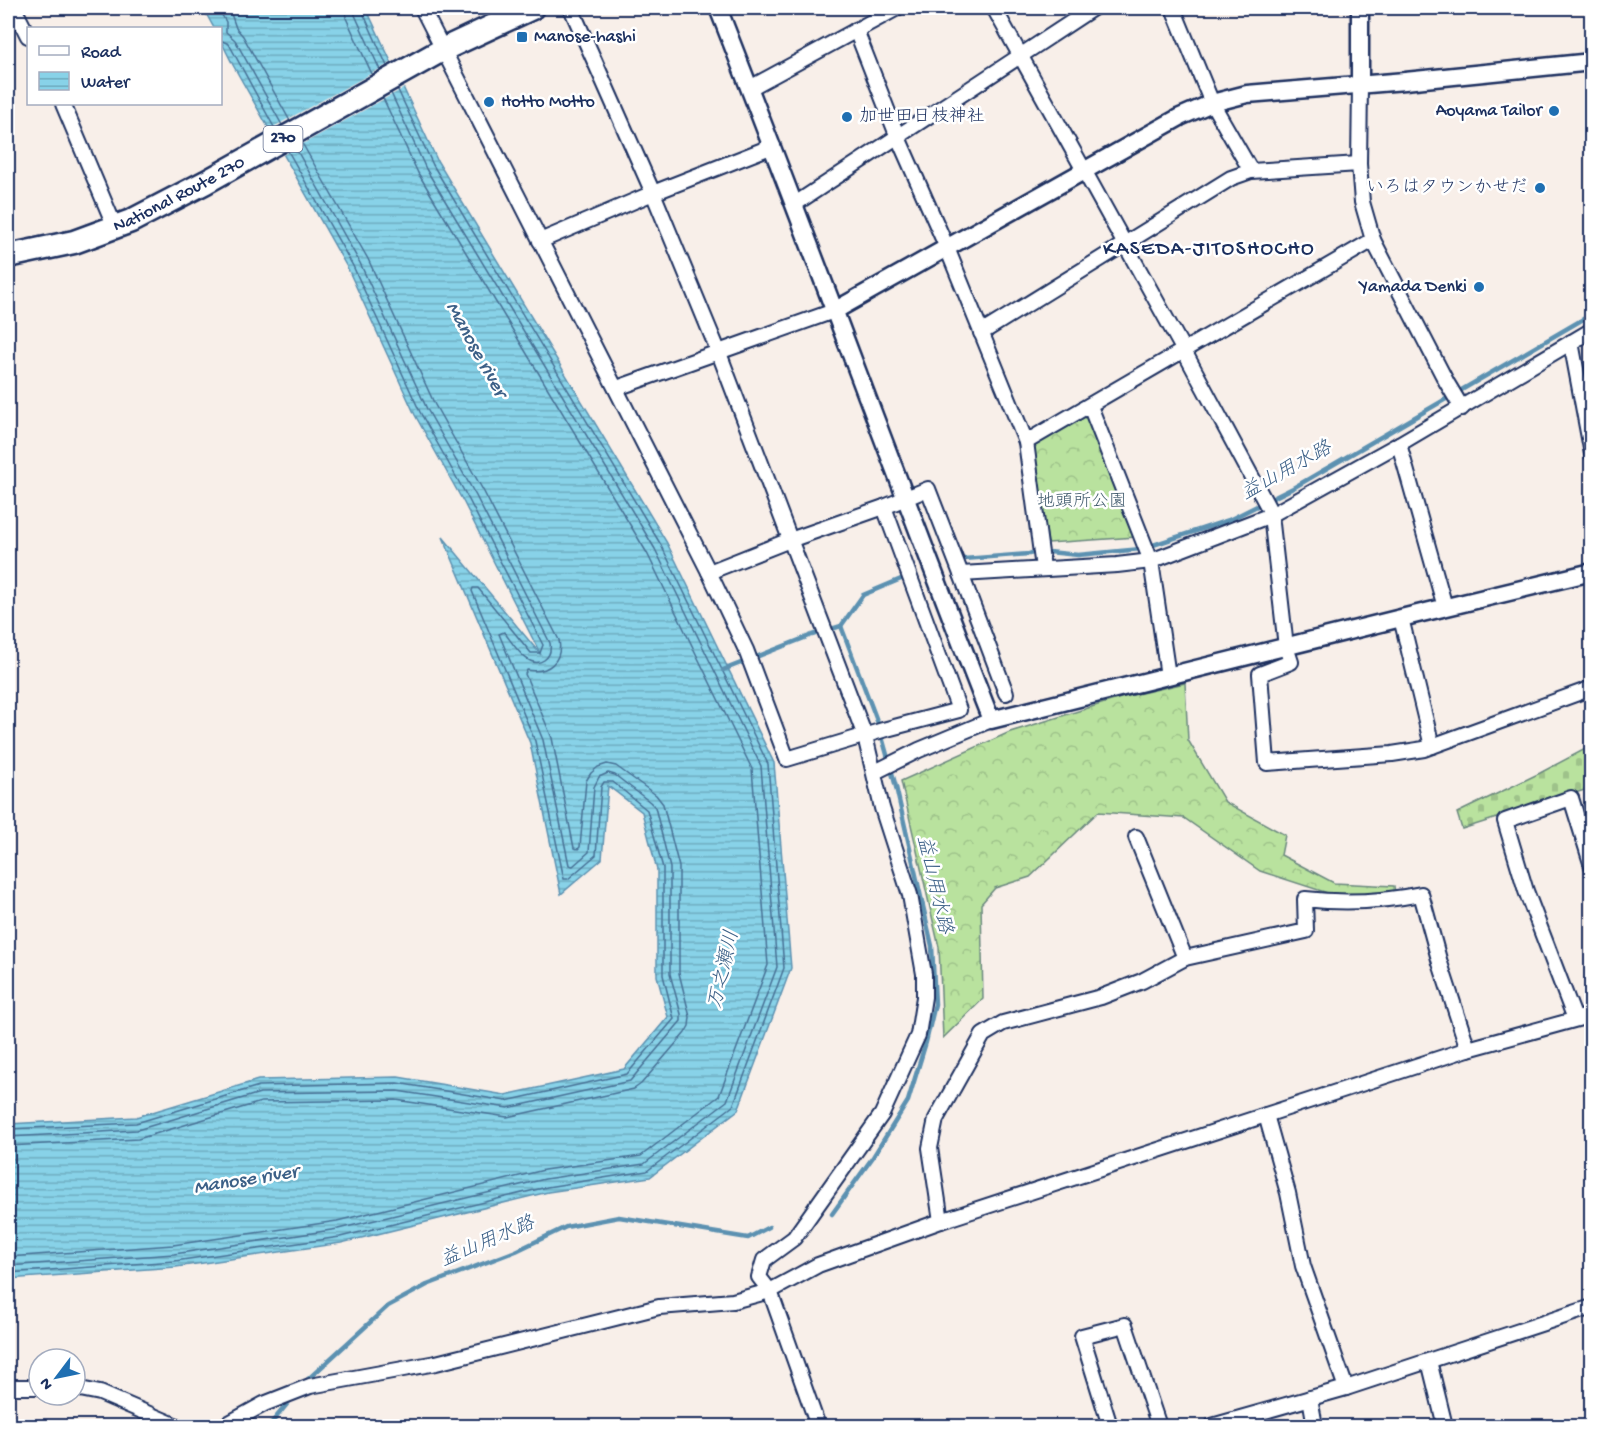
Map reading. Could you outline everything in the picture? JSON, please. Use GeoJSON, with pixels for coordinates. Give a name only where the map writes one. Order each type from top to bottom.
{"type":"FeatureCollection","features":[{"type":"Feature","properties":{"kind":"highway","name":"National Route 270"},"geometry":{"type":"LineString","coordinates":[[8,256],[74,242],[123,224],[206,182],[440,51],[532,8]]}},
{"type":"Feature","properties":{"kind":"street"},"geometry":{"type":"LineString","coordinates":[[14,8],[27,34]]}},
{"type":"Feature","properties":{"kind":"street"},"geometry":{"type":"LineString","coordinates":[[422,8],[440,51],[617,388],[709,572],[746,650],[787,759],[959,710],[884,507]]}},
{"type":"Feature","properties":{"kind":"street"},"geometry":{"type":"LineString","coordinates":[[571,8],[654,192],[831,643],[874,733],[882,808],[910,895],[924,974],[921,1023],[907,1061],[882,1114],[794,1238],[764,1260],[759,1277],[770,1291],[818,1426]]}},
{"type":"Feature","properties":{"kind":"street"},"geometry":{"type":"LineString","coordinates":[[718,8],[991,720]]}},
{"type":"Feature","properties":{"kind":"street"},"geometry":{"type":"LineString","coordinates":[[750,88],[897,8]]}},
{"type":"Feature","properties":{"kind":"street"},"geometry":{"type":"LineString","coordinates":[[994,8],[1183,349],[1270,512],[1286,647],[1291,662],[1260,674],[1268,763],[1392,754],[1432,746],[1592,688]]}},
{"type":"Feature","properties":{"kind":"street"},"geometry":{"type":"LineString","coordinates":[[795,204],[1093,8]]}},
{"type":"Feature","properties":{"kind":"street"},"geometry":{"type":"LineString","coordinates":[[1173,8],[1212,103],[1251,171]]}},
{"type":"Feature","properties":{"kind":"street"},"geometry":{"type":"LineString","coordinates":[[1360,8],[1359,164],[1362,201],[1372,240],[1462,408]]}},
{"type":"Feature","properties":{"kind":"street"},"geometry":{"type":"LineString","coordinates":[[855,30],[1026,442],[1042,563]]}},
{"type":"Feature","properties":{"kind":"street"},"geometry":{"type":"LineString","coordinates":[[617,388],[834,311],[1180,117],[1212,103],[1247,94],[1592,62]]}},
{"type":"Feature","properties":{"kind":"street"},"geometry":{"type":"LineString","coordinates":[[64,105],[123,224]]}},
{"type":"Feature","properties":{"kind":"street"},"geometry":{"type":"LineString","coordinates":[[540,241],[654,192],[772,146]]}},
{"type":"Feature","properties":{"kind":"street"},"geometry":{"type":"LineString","coordinates":[[981,333],[1230,178],[1251,171],[1359,164]]}},
{"type":"Feature","properties":{"kind":"street"},"geometry":{"type":"LineString","coordinates":[[1026,442],[1372,240]]}},
{"type":"Feature","properties":{"kind":"street"},"geometry":{"type":"LineString","coordinates":[[961,574],[1042,563],[1117,565],[1150,557],[1270,512],[1462,408],[1592,330]]}},
{"type":"Feature","properties":{"kind":"street"},"geometry":{"type":"LineString","coordinates":[[1571,342],[1592,453]]}},
{"type":"Feature","properties":{"kind":"street"},"geometry":{"type":"LineString","coordinates":[[1090,406],[1150,557],[1168,676]]}},
{"type":"Feature","properties":{"kind":"street"},"geometry":{"type":"LineString","coordinates":[[1398,444],[1445,607]]}},
{"type":"Feature","properties":{"kind":"street"},"geometry":{"type":"LineString","coordinates":[[709,572],[928,489],[1006,693]]}},
{"type":"Feature","properties":{"kind":"street"},"geometry":{"type":"LineString","coordinates":[[879,770],[991,720],[1592,572]]}},
{"type":"Feature","properties":{"kind":"street"},"geometry":{"type":"LineString","coordinates":[[1401,618],[1432,746]]}},
{"type":"Feature","properties":{"kind":"street"},"geometry":{"type":"LineString","coordinates":[[1575,1019],[1526,891],[1505,821],[1571,798],[1592,866]]}},
{"type":"Feature","properties":{"kind":"street"},"geometry":{"type":"LineString","coordinates":[[1136,837],[1185,958]]}},
{"type":"Feature","properties":{"kind":"street"},"geometry":{"type":"LineString","coordinates":[[941,1221],[930,1148],[936,1119],[982,1035],[1003,1023],[1101,998],[1142,981],[1185,958],[1306,931],[1305,899],[1339,903],[1400,899],[1421,894],[1440,963],[1468,1049]]}},
{"type":"Feature","properties":{"kind":"street"},"geometry":{"type":"LineString","coordinates":[[224,1426],[257,1408],[310,1386],[436,1363],[659,1307],[733,1300],[770,1291],[818,1265],[941,1221],[1468,1049],[1592,1015]]}},
{"type":"Feature","properties":{"kind":"street"},"geometry":{"type":"LineString","coordinates":[[1266,1115],[1288,1194],[1303,1266],[1346,1388]]}},
{"type":"Feature","properties":{"kind":"street"},"geometry":{"type":"LineString","coordinates":[[1212,1426],[1346,1388],[1592,1307]]}},
{"type":"Feature","properties":{"kind":"street"},"geometry":{"type":"LineString","coordinates":[[1110,1426],[1082,1336],[1125,1325],[1159,1426]]}},
{"type":"Feature","properties":{"kind":"street"},"geometry":{"type":"LineString","coordinates":[[1429,1361],[1445,1426]]}},
{"type":"Feature","properties":{"kind":"street"},"geometry":{"type":"LineString","coordinates":[[8,1387],[27,1387]]}},
{"type":"Feature","properties":{"kind":"street"},"geometry":{"type":"LineString","coordinates":[[87,1390],[100,1393],[177,1426]]}},
{"type":"Feature","properties":{"kind":"street"},"geometry":{"type":"LineString","coordinates":[[1310,1398],[1316,1426]]}},
{"type":"Feature","properties":{"kind":"green space","name":"地頭所公園"},"geometry":{"type":"Polygon","coordinates":[[[1083,416],[1090,417],[1136,537],[1048,543],[1033,447],[1083,416]]]}},
{"type":"Feature","properties":{"kind":"green space"},"geometry":{"type":"Polygon","coordinates":[[[1185,683],[1188,740],[1225,802],[1285,835],[1281,855],[1334,883],[1394,886],[1395,894],[1337,896],[1260,871],[1184,818],[1098,812],[1030,877],[995,888],[981,904],[983,999],[943,1038],[939,947],[901,781],[1010,732],[1124,697],[1185,683]]]}},
{"type":"Feature","properties":{"kind":"green space"},"geometry":{"type":"Polygon","coordinates":[[[1591,746],[1591,788],[1462,829],[1457,813],[1591,746]]]}},
{"type":"Feature","properties":{"kind":"water"},"geometry":{"type":"Polygon","coordinates":[[[203,8],[366,8],[438,162],[667,543],[774,763],[791,968],[738,1110],[650,1177],[548,1192],[341,1243],[176,1267],[8,1279],[8,1124],[136,1117],[258,1080],[398,1077],[505,1095],[624,1069],[668,1017],[657,976],[657,870],[642,812],[608,786],[602,859],[561,894],[530,743],[443,537],[541,655],[464,503],[415,415],[348,269],[233,65],[222,43],[222,27],[213,27],[203,8]]]}},
{"type":"Feature","properties":{"kind":"pier"},"geometry":{"type":"Polygon","coordinates":[[[394,61],[406,87],[281,156],[266,131],[394,61]]]}},
{"type":"Feature","properties":{"kind":"waterway","name":"益山用水路"},"geometry":{"type":"LineString","coordinates":[[964,559],[1029,554],[1039,551],[1078,555],[1141,549],[1229,520],[1293,488],[1592,314]]}},
{"type":"Feature","properties":{"kind":"waterway","name":"益山用水路"},"geometry":{"type":"LineString","coordinates":[[841,626],[863,595],[901,579]]}},
{"type":"Feature","properties":{"kind":"waterway"},"geometry":{"type":"LineString","coordinates":[[723,670],[841,626]]}},
{"type":"Feature","properties":{"kind":"waterway","name":"益山用水路"},"geometry":{"type":"LineString","coordinates":[[832,1214],[873,1157],[908,1101],[935,1004],[932,946],[896,787],[879,726],[841,626]]}},
{"type":"Feature","properties":{"kind":"waterway","name":"益山用水路"},"geometry":{"type":"LineString","coordinates":[[305,1382],[388,1306],[427,1285],[516,1251],[566,1227],[619,1217],[748,1238],[769,1227]]}},
{"type":"Feature","properties":{"kind":"waterway","name":"益山用水路"},"geometry":{"type":"LineString","coordinates":[[269,1426],[292,1398]]}},
{"type":"Feature","properties":{"kind":"place","name":"Manose-hashi"},"geometry":{"type":"Point","coordinates":[522,37]}},
{"type":"Feature","properties":{"kind":"place","name":"Hotto Motto"},"geometry":{"type":"Point","coordinates":[489,102]}},
{"type":"Feature","properties":{"kind":"place","name":"Aoyama Tailor"},"geometry":{"type":"Point","coordinates":[1554,111]}},
{"type":"Feature","properties":{"kind":"place","name":"加世田日枝神社"},"geometry":{"type":"Point","coordinates":[847,117]}},
{"type":"Feature","properties":{"kind":"place","name":"いろはタウンかせだ"},"geometry":{"type":"Point","coordinates":[1540,188]}},
{"type":"Feature","properties":{"kind":"place","name":"Yamada Denki"},"geometry":{"type":"Point","coordinates":[1479,287]}},
{"type":"Feature","properties":{"kind":"district","name":"KASEDA-JITOSHOCHO"},"geometry":{"type":"Point","coordinates":[1209,250]}},
{"type":"Feature","properties":{"kind":"water label","name":"Manose river"},"geometry":{"type":"Point","coordinates":[475,350]}},
{"type":"Feature","properties":{"kind":"water label","name":"万之瀬川"},"geometry":{"type":"Point","coordinates":[725,970]}},
{"type":"Feature","properties":{"kind":"water label","name":"Manose river"},"geometry":{"type":"Point","coordinates":[246,1181]}}]}
